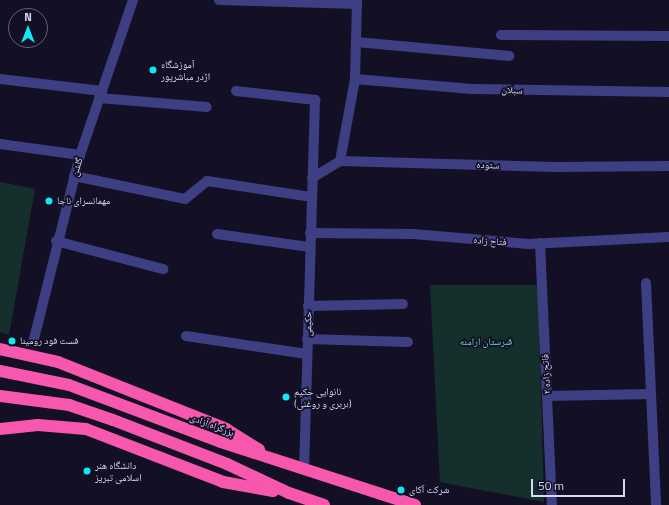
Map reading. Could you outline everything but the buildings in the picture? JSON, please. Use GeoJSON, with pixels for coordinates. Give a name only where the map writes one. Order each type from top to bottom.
{"type":"FeatureCollection","features":[{"type":"Feature","properties":{"kind":"highway"},"geometry":{"type":"LineString","coordinates":[[0,349],[58,362],[226,429],[271,458]]}},
{"type":"Feature","properties":{"kind":"highway","name":"بزرگراه آزادی"},"geometry":{"type":"LineString","coordinates":[[0,371],[69,385],[271,458],[416,505]]}},
{"type":"Feature","properties":{"kind":"highway"},"geometry":{"type":"LineString","coordinates":[[0,396],[69,405],[113,420],[226,464],[289,493],[324,505]]}},
{"type":"Feature","properties":{"kind":"highway"},"geometry":{"type":"LineString","coordinates":[[0,423],[19,426],[86,429],[223,482],[289,493]]}},
{"type":"Feature","properties":{"kind":"highway"},"geometry":{"type":"LineString","coordinates":[[0,429],[19,426]]}},
{"type":"Feature","properties":{"kind":"street","name":"گلشن"},"geometry":{"type":"LineString","coordinates":[[34,339],[56,241],[80,155],[133,0]]}},
{"type":"Feature","properties":{"kind":"street"},"geometry":{"type":"LineString","coordinates":[[219,0],[357,2],[355,79],[340,161],[312,178]]}},
{"type":"Feature","properties":{"kind":"street"},"geometry":{"type":"LineString","coordinates":[[501,35],[669,36]]}},
{"type":"Feature","properties":{"kind":"street"},"geometry":{"type":"LineString","coordinates":[[356,42],[509,56]]}},
{"type":"Feature","properties":{"kind":"street"},"geometry":{"type":"LineString","coordinates":[[0,78],[101,94],[207,107]]}},
{"type":"Feature","properties":{"kind":"street","name":"سبلان"},"geometry":{"type":"LineString","coordinates":[[355,79],[472,89],[669,92]]}},
{"type":"Feature","properties":{"kind":"street","name":"حکیمی"},"geometry":{"type":"LineString","coordinates":[[236,92],[315,100],[304,469]]}},
{"type":"Feature","properties":{"kind":"street"},"geometry":{"type":"LineString","coordinates":[[0,144],[80,155]]}},
{"type":"Feature","properties":{"kind":"street","name":"ستوده"},"geometry":{"type":"LineString","coordinates":[[340,161],[554,167],[669,166]]}},
{"type":"Feature","properties":{"kind":"street"},"geometry":{"type":"LineString","coordinates":[[74,176],[185,199],[207,181],[311,197]]}},
{"type":"Feature","properties":{"kind":"street","name":"فتاح زاده"},"geometry":{"type":"LineString","coordinates":[[310,233],[413,234],[540,243],[669,236]]}},
{"type":"Feature","properties":{"kind":"street"},"geometry":{"type":"LineString","coordinates":[[217,234],[310,247]]}},
{"type":"Feature","properties":{"kind":"street"},"geometry":{"type":"LineString","coordinates":[[56,241],[163,269]]}},
{"type":"Feature","properties":{"kind":"street","name":"فاتح زاده ۲"},"geometry":{"type":"LineString","coordinates":[[540,243],[552,505]]}},
{"type":"Feature","properties":{"kind":"street"},"geometry":{"type":"LineString","coordinates":[[646,284],[656,505]]}},
{"type":"Feature","properties":{"kind":"street"},"geometry":{"type":"LineString","coordinates":[[308,306],[403,304]]}},
{"type":"Feature","properties":{"kind":"street"},"geometry":{"type":"LineString","coordinates":[[186,336],[307,354]]}},
{"type":"Feature","properties":{"kind":"street"},"geometry":{"type":"LineString","coordinates":[[307,339],[408,342]]}},
{"type":"Feature","properties":{"kind":"street"},"geometry":{"type":"LineString","coordinates":[[547,396],[651,394]]}},
{"type":"Feature","properties":{"kind":"green space"},"geometry":{"type":"Polygon","coordinates":[[[0,182],[35,189],[9,335],[0,332],[0,182]]]}},
{"type":"Feature","properties":{"kind":"green space","name":"قبرستان ارامنه"},"geometry":{"type":"Polygon","coordinates":[[[430,285],[538,285],[544,502],[440,482],[430,285]]]}},
{"type":"Feature","properties":{"kind":"place","name":"آموزشگاه اژدر مباشرپور"},"geometry":{"type":"Point","coordinates":[153,70]}},
{"type":"Feature","properties":{"kind":"place","name":"مهمانسرای ناجا"},"geometry":{"type":"Point","coordinates":[49,201]}},
{"type":"Feature","properties":{"kind":"place","name":"فست فود رومینا"},"geometry":{"type":"Point","coordinates":[12,341]}},
{"type":"Feature","properties":{"kind":"place","name":"نانوایی حکیم (بربری و روغنی)"},"geometry":{"type":"Point","coordinates":[286,397]}},
{"type":"Feature","properties":{"kind":"place","name":"دانشگاه هنر اسلامی تبریز"},"geometry":{"type":"Point","coordinates":[87,471]}},
{"type":"Feature","properties":{"kind":"place","name":"شرکت آکای"},"geometry":{"type":"Point","coordinates":[401,490]}}]}
